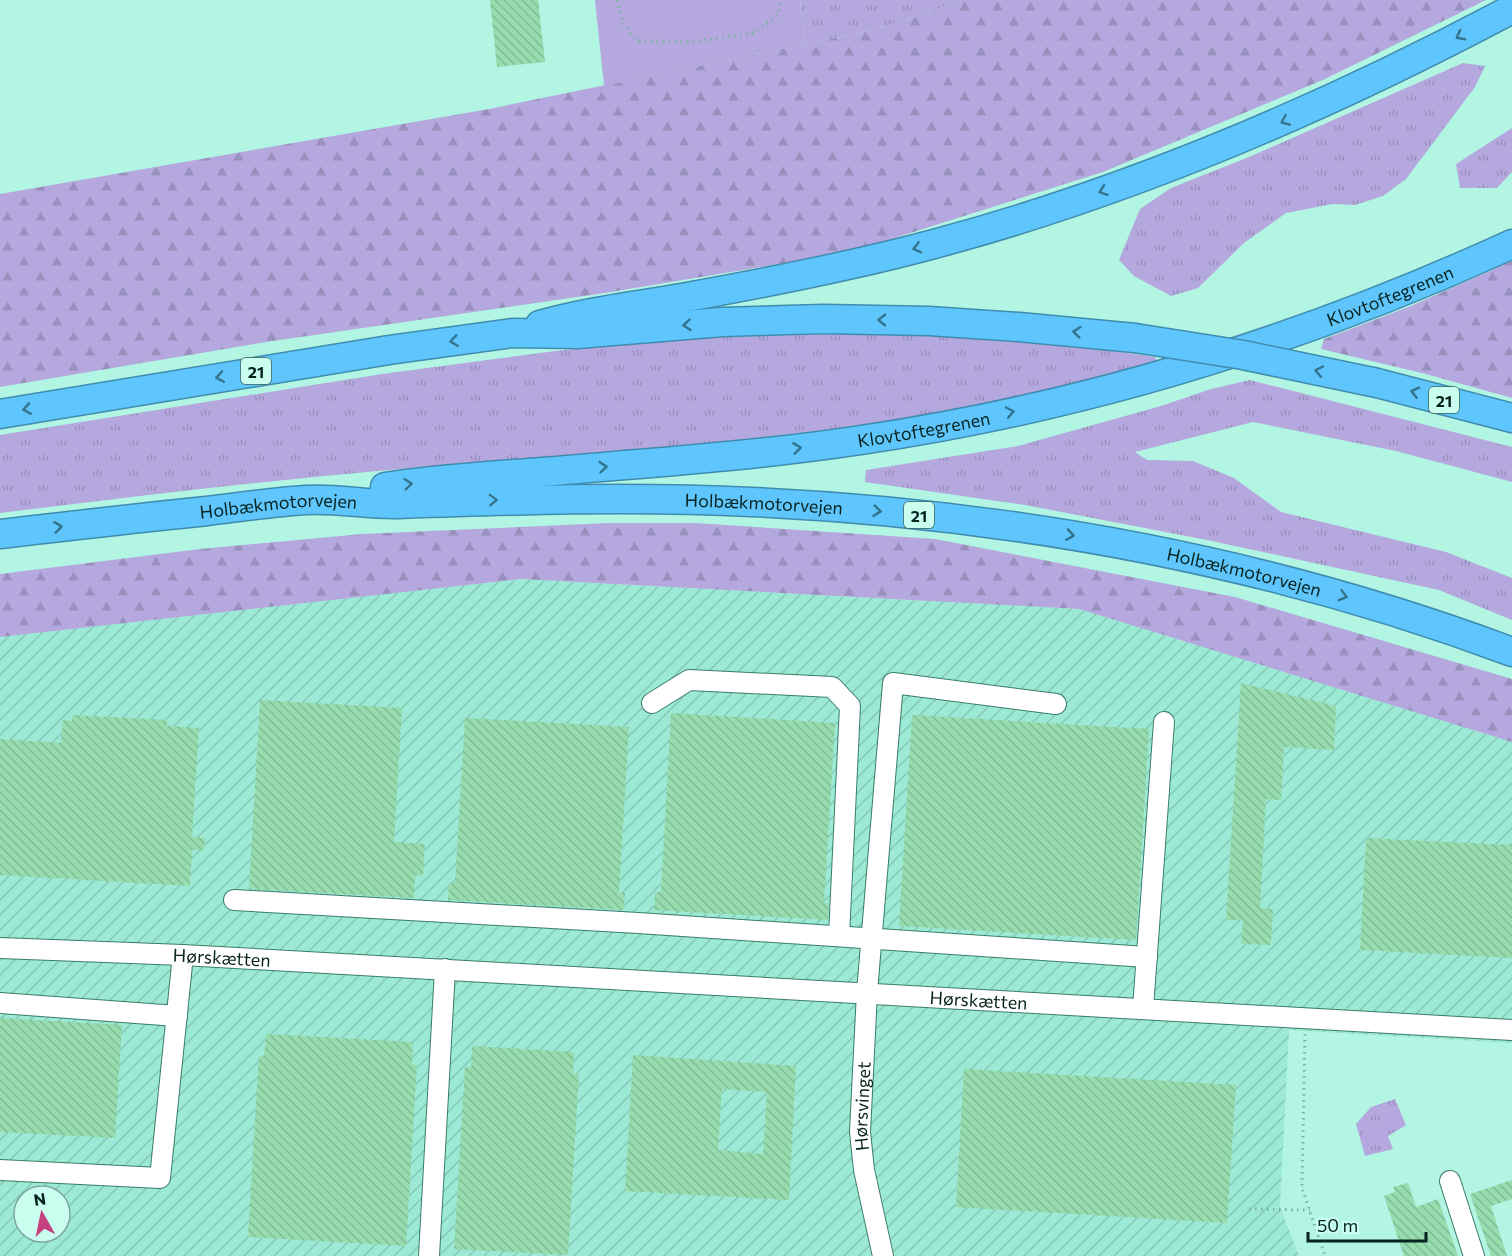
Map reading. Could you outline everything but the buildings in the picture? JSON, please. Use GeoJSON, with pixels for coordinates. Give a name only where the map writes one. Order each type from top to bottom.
{"type":"FeatureCollection","features":[{"type":"Feature","properties":{"kind":"highway"},"geometry":{"type":"LineString","coordinates":[[512,333],[574,315],[755,284],[884,256],[935,244],[1065,204],[1187,161],[1287,120],[1369,82],[1512,9]]}},
{"type":"Feature","properties":{"kind":"highway","name":"Klovtoftegrenen"},"geometry":{"type":"LineString","coordinates":[[309,500],[417,483],[717,457],[863,440],[1022,410],[1187,368],[1304,330],[1437,279],[1512,244]]}},
{"type":"Feature","properties":{"kind":"highway","name":"21"},"geometry":{"type":"LineString","coordinates":[[0,414],[378,352],[512,333],[577,334],[722,322],[824,319],[929,321],[1135,338],[1243,355],[1377,382],[1512,418]]}},
{"type":"Feature","properties":{"kind":"highway","name":"Holbækmotorvejen"},"geometry":{"type":"LineString","coordinates":[[0,534],[309,500],[394,505],[551,498],[752,501],[855,509],[998,524],[1137,547],[1253,572],[1413,618],[1512,652]]}},
{"type":"Feature","properties":{"kind":"street"},"geometry":{"type":"LineString","coordinates":[[652,703],[689,680],[832,687],[850,706],[839,936]]}},
{"type":"Feature","properties":{"kind":"street","name":"Hørsvinget"},"geometry":{"type":"LineString","coordinates":[[883,1256],[864,1170],[860,1132],[867,992],[893,683],[1056,704]]}},
{"type":"Feature","properties":{"kind":"street"},"geometry":{"type":"LineString","coordinates":[[1143,1008],[1164,722]]}},
{"type":"Feature","properties":{"kind":"street"},"geometry":{"type":"LineString","coordinates":[[234,900],[1147,957]]}},
{"type":"Feature","properties":{"kind":"street","name":"Hørskætten"},"geometry":{"type":"LineString","coordinates":[[0,948],[445,969],[1512,1030]]}},
{"type":"Feature","properties":{"kind":"street"},"geometry":{"type":"LineString","coordinates":[[0,1170],[160,1178],[183,955]]}},
{"type":"Feature","properties":{"kind":"street"},"geometry":{"type":"LineString","coordinates":[[429,1256],[445,969]]}},
{"type":"Feature","properties":{"kind":"street"},"geometry":{"type":"LineString","coordinates":[[0,1003],[177,1016]]}},
{"type":"Feature","properties":{"kind":"street"},"geometry":{"type":"LineString","coordinates":[[1450,1181],[1474,1256]]}},
{"type":"Feature","properties":{"kind":"path"},"geometry":{"type":"LineString","coordinates":[[617,0],[622,24],[638,40],[692,42],[754,33],[778,15],[782,0]]}},
{"type":"Feature","properties":{"kind":"path"},"geometry":{"type":"LineString","coordinates":[[1305,1018],[1302,1188],[1325,1256]]}},
{"type":"Feature","properties":{"kind":"path"},"geometry":{"type":"LineString","coordinates":[[1249,1209],[1310,1210]]}},
{"type":"Feature","properties":{"kind":"shaded area"},"geometry":{"type":"Polygon","coordinates":[[[521,579],[1079,609],[1512,742],[1512,1043],[1289,1030],[1280,1207],[1299,1256],[0,1256],[0,637],[521,579]]]}},
{"type":"Feature","properties":{"kind":"green space"},"geometry":{"type":"Polygon","coordinates":[[[595,0],[800,0],[805,44],[604,86],[595,0]]]}},
{"type":"Feature","properties":{"kind":"green space"},"geometry":{"type":"Polygon","coordinates":[[[800,0],[963,0],[878,29],[805,44],[800,0]]]}},
{"type":"Feature","properties":{"kind":"green space"},"geometry":{"type":"Polygon","coordinates":[[[963,0],[1486,0],[1325,79],[1103,172],[850,252],[605,293],[266,342],[0,387],[0,194],[489,109],[878,29],[963,0]]]}},
{"type":"Feature","properties":{"kind":"green space"},"geometry":{"type":"Polygon","coordinates":[[[1463,63],[1485,66],[1475,87],[1406,179],[1383,196],[1355,205],[1333,204],[1286,213],[1244,243],[1198,288],[1171,296],[1134,276],[1119,260],[1140,209],[1171,188],[1249,157],[1463,63]]]}},
{"type":"Feature","properties":{"kind":"green space"},"geometry":{"type":"Polygon","coordinates":[[[1512,128],[1512,172],[1497,188],[1460,188],[1456,164],[1512,128]]]}},
{"type":"Feature","properties":{"kind":"green space"},"geometry":{"type":"Polygon","coordinates":[[[1512,261],[1512,398],[1422,373],[1321,349],[1324,339],[1411,306],[1512,261]]]}},
{"type":"Feature","properties":{"kind":"green space"},"geometry":{"type":"Polygon","coordinates":[[[834,334],[955,337],[1075,346],[1155,357],[1157,361],[1075,384],[992,403],[824,430],[655,448],[303,478],[0,513],[0,435],[382,374],[563,350],[695,338],[834,334]]]}},
{"type":"Feature","properties":{"kind":"green space"},"geometry":{"type":"Polygon","coordinates":[[[1250,380],[1512,447],[1512,482],[1396,451],[1253,422],[1135,452],[1147,460],[1193,461],[1234,478],[1281,512],[1446,552],[1512,578],[1512,620],[1439,590],[1207,540],[1025,505],[865,482],[866,470],[1018,446],[1161,406],[1211,389],[1250,380]]]}},
{"type":"Feature","properties":{"kind":"green space"},"geometry":{"type":"Polygon","coordinates":[[[609,523],[696,523],[935,539],[1235,597],[1512,679],[1512,742],[1079,609],[521,579],[0,637],[0,574],[200,549],[362,534],[609,523]]]}},
{"type":"Feature","properties":{"kind":"green space"},"geometry":{"type":"Polygon","coordinates":[[[1395,1099],[1406,1125],[1388,1136],[1393,1149],[1365,1156],[1356,1124],[1371,1107],[1395,1099]]]}}]}
